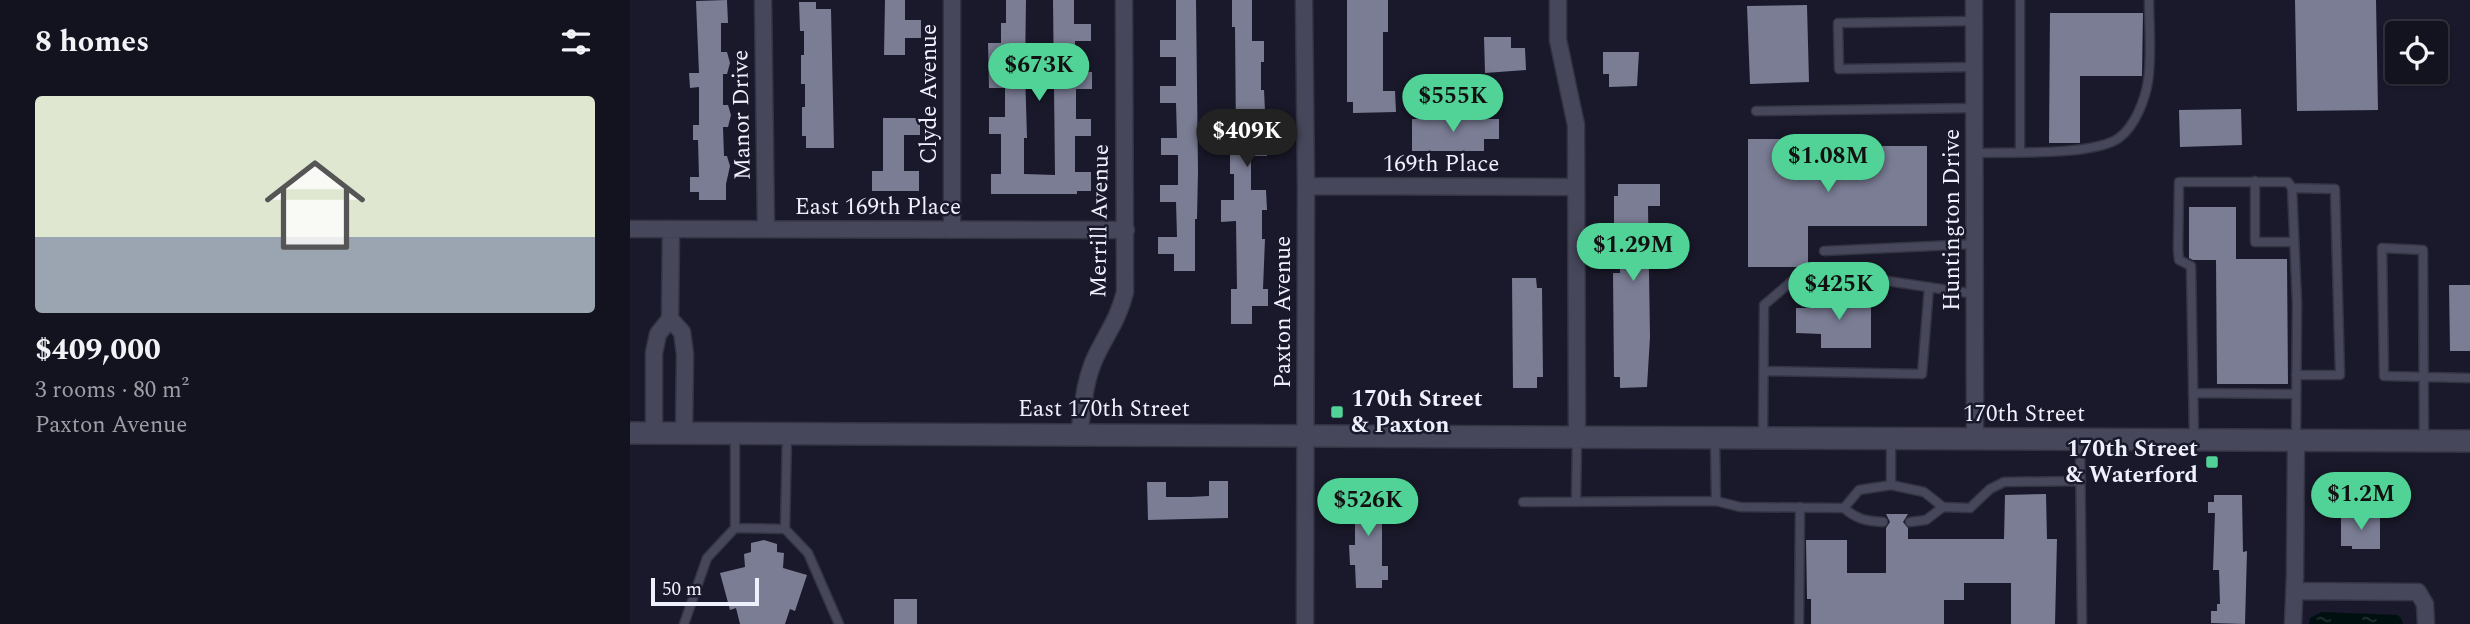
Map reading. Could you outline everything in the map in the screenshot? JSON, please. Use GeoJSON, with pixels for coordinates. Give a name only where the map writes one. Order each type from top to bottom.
{"type":"FeatureCollection","features":[{"type":"Feature","properties":{"kind":"street","name":"Manor Drive"},"geometry":{"type":"LineString","coordinates":[[763,0],[766,229]]}},
{"type":"Feature","properties":{"kind":"street","name":"Clyde Avenue"},"geometry":{"type":"LineString","coordinates":[[952,0],[952,230]]}},
{"type":"Feature","properties":{"kind":"street","name":"Merrill Avenue"},"geometry":{"type":"LineString","coordinates":[[1079,435],[1085,386],[1096,357],[1119,316],[1125,292],[1124,0]]}},
{"type":"Feature","properties":{"kind":"street","name":"Paxton Avenue"},"geometry":{"type":"LineString","coordinates":[[1304,0],[1305,624]]}},
{"type":"Feature","properties":{"kind":"street"},"geometry":{"type":"LineString","coordinates":[[1558,0],[1558,40],[1576,125],[1577,438]]}},
{"type":"Feature","properties":{"kind":"street","name":"Huntington Drive"},"geometry":{"type":"LineString","coordinates":[[1974,0],[1975,440]]}},
{"type":"Feature","properties":{"kind":"street","name":"169th Place"},"geometry":{"type":"LineString","coordinates":[[1306,186],[1576,187]]}},
{"type":"Feature","properties":{"kind":"street","name":"East 169th Place"},"geometry":{"type":"LineString","coordinates":[[630,229],[1126,230]]}},
{"type":"Feature","properties":{"kind":"street"},"geometry":{"type":"LineString","coordinates":[[654,433],[654,353],[659,334],[670,319],[671,229]]}},
{"type":"Feature","properties":{"kind":"street"},"geometry":{"type":"LineString","coordinates":[[670,319],[682,332],[685,354],[684,433]]}},
{"type":"Feature","properties":{"kind":"street","name":"East 170th Street"},"geometry":{"type":"LineString","coordinates":[[630,433],[1577,438]]}},
{"type":"Feature","properties":{"kind":"street","name":"170th Street"},"geometry":{"type":"LineString","coordinates":[[1577,438],[2470,441]]}},
{"type":"Feature","properties":{"kind":"street"},"geometry":{"type":"LineString","coordinates":[[2293,624],[2296,441]]}},
{"type":"Feature","properties":{"kind":"street"},"geometry":{"type":"LineString","coordinates":[[2295,590],[2418,592],[2425,604],[2426,624]]}},
{"type":"Feature","properties":{"kind":"lane"},"geometry":{"type":"LineString","coordinates":[[2020,0],[2020,152]]}},
{"type":"Feature","properties":{"kind":"lane"},"geometry":{"type":"LineString","coordinates":[[1975,153],[2080,149],[2113,141],[2127,130],[2141,105],[2148,80],[2149,0]]}},
{"type":"Feature","properties":{"kind":"lane"},"geometry":{"type":"LineString","coordinates":[[1974,21],[1838,23],[1839,68],[1974,67]]}},
{"type":"Feature","properties":{"kind":"lane"},"geometry":{"type":"LineString","coordinates":[[1756,111],[1974,108]]}},
{"type":"Feature","properties":{"kind":"lane"},"geometry":{"type":"LineString","coordinates":[[2194,440],[2190,266],[2179,260],[2179,181],[2288,181],[2292,188],[2294,242],[2296,441]]}},
{"type":"Feature","properties":{"kind":"lane"},"geometry":{"type":"LineString","coordinates":[[2255,181],[2255,242],[2294,242]]}},
{"type":"Feature","properties":{"kind":"lane"},"geometry":{"type":"LineString","coordinates":[[2292,188],[2335,189],[2340,374],[2296,374]]}},
{"type":"Feature","properties":{"kind":"lane"},"geometry":{"type":"LineString","coordinates":[[1824,251],[1975,244]]}},
{"type":"Feature","properties":{"kind":"lane"},"geometry":{"type":"LineString","coordinates":[[2424,441],[2424,376],[2423,250],[2382,248],[2384,376],[2424,376],[2470,378]]}},
{"type":"Feature","properties":{"kind":"lane"},"geometry":{"type":"LineString","coordinates":[[1763,439],[1764,305],[1790,282],[1815,278],[1874,279],[1975,294]]}},
{"type":"Feature","properties":{"kind":"lane"},"geometry":{"type":"LineString","coordinates":[[1763,371],[1922,374],[1929,287]]}},
{"type":"Feature","properties":{"kind":"lane"},"geometry":{"type":"LineString","coordinates":[[2193,393],[2296,394]]}},
{"type":"Feature","properties":{"kind":"lane"},"geometry":{"type":"LineString","coordinates":[[684,624],[707,558],[735,528],[735,433]]}},
{"type":"Feature","properties":{"kind":"lane"},"geometry":{"type":"LineString","coordinates":[[787,433],[785,528],[808,553],[839,624]]}},
{"type":"Feature","properties":{"kind":"lane"},"geometry":{"type":"LineString","coordinates":[[1576,502],[1577,438]]}},
{"type":"Feature","properties":{"kind":"lane"},"geometry":{"type":"LineString","coordinates":[[1715,439],[1716,501]]}},
{"type":"Feature","properties":{"kind":"lane"},"geometry":{"type":"LineString","coordinates":[[1891,439],[1891,485]]}},
{"type":"Feature","properties":{"kind":"lane"},"geometry":{"type":"LineString","coordinates":[[2080,440],[2082,624]]}},
{"type":"Feature","properties":{"kind":"lane"},"geometry":{"type":"LineString","coordinates":[[1910,522],[1926,520],[1943,508],[1970,508],[1990,489],[2004,482],[2081,481]]}},
{"type":"Feature","properties":{"kind":"lane"},"geometry":{"type":"LineString","coordinates":[[1844,508],[1859,490],[1891,485],[1924,492],[1943,508]]}},
{"type":"Feature","properties":{"kind":"lane"},"geometry":{"type":"LineString","coordinates":[[1523,502],[1716,501],[1740,507],[1844,508],[1865,521],[1882,522]]}},
{"type":"Feature","properties":{"kind":"lane"},"geometry":{"type":"LineString","coordinates":[[1799,624],[1800,507]]}},
{"type":"Feature","properties":{"kind":"lane"},"geometry":{"type":"LineString","coordinates":[[735,528],[785,528]]}},
{"type":"Feature","properties":{"kind":"water"},"geometry":{"type":"Polygon","coordinates":[[[2322,612],[2397,615],[2403,624],[2309,624],[2310,618],[2322,612]]]}},
{"type":"Feature","properties":{"kind":"building"},"geometry":{"type":"Polygon","coordinates":[[[727,0],[728,23],[721,23],[721,52],[727,52],[730,63],[727,74],[723,74],[723,105],[728,105],[731,115],[728,127],[723,127],[724,156],[727,156],[730,166],[726,200],[699,200],[699,192],[690,192],[690,177],[699,177],[698,140],[693,140],[693,125],[699,125],[699,87],[690,88],[689,73],[699,73],[696,1],[727,0]]]}},
{"type":"Feature","properties":{"kind":"building"},"geometry":{"type":"Polygon","coordinates":[[[885,0],[905,0],[905,20],[921,20],[921,38],[905,38],[905,55],[884,55],[885,0]]]}},
{"type":"Feature","properties":{"kind":"building"},"geometry":{"type":"Polygon","coordinates":[[[1006,0],[1026,0],[1027,138],[1024,138],[1024,174],[1055,175],[1053,0],[1074,0],[1074,24],[1091,24],[1091,41],[1075,41],[1075,72],[1092,72],[1092,89],[1076,89],[1076,119],[1091,119],[1091,136],[1075,136],[1075,172],[1091,172],[1091,191],[1077,191],[1077,194],[991,194],[991,174],[1001,174],[1001,134],[989,134],[989,117],[1005,117],[1005,88],[989,88],[988,43],[1001,43],[1001,23],[1006,23],[1006,0]]]}},
{"type":"Feature","properties":{"kind":"building"},"geometry":{"type":"Polygon","coordinates":[[[1176,0],[1196,0],[1198,172],[1195,271],[1174,271],[1174,254],[1158,254],[1158,237],[1177,237],[1176,202],[1160,202],[1160,185],[1178,185],[1178,155],[1161,155],[1161,138],[1177,138],[1176,103],[1160,103],[1160,86],[1176,86],[1176,57],[1160,57],[1160,40],[1176,40],[1176,0]]]}},
{"type":"Feature","properties":{"kind":"building"},"geometry":{"type":"Polygon","coordinates":[[[1232,0],[1252,0],[1252,41],[1264,41],[1264,62],[1261,62],[1261,90],[1264,90],[1265,111],[1262,111],[1262,139],[1267,139],[1267,156],[1251,156],[1251,190],[1266,190],[1267,210],[1262,210],[1262,239],[1265,239],[1263,289],[1268,289],[1268,306],[1252,306],[1252,324],[1231,324],[1231,289],[1237,289],[1236,221],[1221,222],[1221,200],[1234,200],[1234,174],[1230,174],[1230,139],[1236,139],[1235,27],[1232,27],[1232,0]]]}},
{"type":"Feature","properties":{"kind":"building"},"geometry":{"type":"Polygon","coordinates":[[[1347,0],[1388,0],[1388,32],[1383,32],[1383,91],[1395,91],[1396,112],[1353,113],[1353,102],[1347,102],[1347,0]]]}},
{"type":"Feature","properties":{"kind":"building"},"geometry":{"type":"Polygon","coordinates":[[[2295,0],[2376,0],[2378,110],[2297,111],[2295,0]]]}},
{"type":"Feature","properties":{"kind":"building"},"geometry":{"type":"Polygon","coordinates":[[[799,2],[816,2],[816,9],[831,9],[834,148],[806,148],[806,136],[802,136],[805,84],[801,84],[801,55],[804,55],[804,31],[800,31],[799,2]]]}},
{"type":"Feature","properties":{"kind":"building"},"geometry":{"type":"Polygon","coordinates":[[[1807,5],[1809,82],[1750,84],[1747,6],[1807,5]]]}},
{"type":"Feature","properties":{"kind":"building"},"geometry":{"type":"Polygon","coordinates":[[[2050,13],[2143,13],[2142,76],[2080,76],[2080,143],[2049,143],[2050,13]]]}},
{"type":"Feature","properties":{"kind":"building"},"geometry":{"type":"Polygon","coordinates":[[[1484,37],[1511,37],[1511,48],[1525,48],[1526,70],[1485,73],[1484,37]]]}},
{"type":"Feature","properties":{"kind":"building"},"geometry":{"type":"Polygon","coordinates":[[[1603,52],[1639,52],[1637,86],[1609,87],[1609,74],[1603,74],[1603,52]]]}},
{"type":"Feature","properties":{"kind":"building"},"geometry":{"type":"Polygon","coordinates":[[[2241,109],[2242,145],[2180,147],[2179,110],[2241,109]]]}},
{"type":"Feature","properties":{"kind":"building"},"geometry":{"type":"Polygon","coordinates":[[[883,118],[920,118],[920,135],[904,135],[904,171],[919,171],[919,191],[872,191],[872,171],[883,171],[883,118]]]}},
{"type":"Feature","properties":{"kind":"building"},"geometry":{"type":"Polygon","coordinates":[[[1412,119],[1499,119],[1499,139],[1484,139],[1484,151],[1412,151],[1412,119]]]}},
{"type":"Feature","properties":{"kind":"building"},"geometry":{"type":"Polygon","coordinates":[[[1748,139],[1793,139],[1793,146],[1927,146],[1927,226],[1808,226],[1808,267],[1748,267],[1748,139]]]}},
{"type":"Feature","properties":{"kind":"building"},"geometry":{"type":"Polygon","coordinates":[[[1618,184],[1660,184],[1660,206],[1648,206],[1650,337],[1647,387],[1620,388],[1620,377],[1614,377],[1613,273],[1620,273],[1620,250],[1614,250],[1614,196],[1618,196],[1618,184]]]}},
{"type":"Feature","properties":{"kind":"building"},"geometry":{"type":"Polygon","coordinates":[[[2189,207],[2236,207],[2236,259],[2287,259],[2288,384],[2217,384],[2216,260],[2189,258],[2189,207]]]}},
{"type":"Feature","properties":{"kind":"building"},"geometry":{"type":"Polygon","coordinates":[[[1512,278],[1536,278],[1537,288],[1542,288],[1543,377],[1537,377],[1537,388],[1513,388],[1512,278]]]}},
{"type":"Feature","properties":{"kind":"building"},"geometry":{"type":"Polygon","coordinates":[[[2449,285],[2470,285],[2470,351],[2450,351],[2449,285]]]}},
{"type":"Feature","properties":{"kind":"building"},"geometry":{"type":"Polygon","coordinates":[[[1837,286],[1853,286],[1853,299],[1871,300],[1871,348],[1821,348],[1821,334],[1796,333],[1796,308],[1837,308],[1837,286]]]}},
{"type":"Feature","properties":{"kind":"building"},"geometry":{"type":"Polygon","coordinates":[[[1209,481],[1228,481],[1228,518],[1148,520],[1147,482],[1166,482],[1166,497],[1190,497],[1209,496],[1209,481]]]}},
{"type":"Feature","properties":{"kind":"building"},"geometry":{"type":"Polygon","coordinates":[[[1349,489],[1380,489],[1382,510],[1388,510],[1388,524],[1382,524],[1382,566],[1388,566],[1388,580],[1382,580],[1382,588],[1356,588],[1355,565],[1350,565],[1349,545],[1355,545],[1355,509],[1349,509],[1349,489]]]}},
{"type":"Feature","properties":{"kind":"building"},"geometry":{"type":"Polygon","coordinates":[[[2046,494],[2047,539],[2057,539],[2055,624],[2011,624],[2011,583],[1964,583],[1964,600],[1944,600],[1944,624],[1811,624],[1811,599],[1807,599],[1806,540],[1847,540],[1847,573],[1886,573],[1886,528],[1890,522],[1886,514],[1908,514],[1903,522],[1908,528],[1908,539],[2004,539],[2005,495],[2046,494]]]}},
{"type":"Feature","properties":{"kind":"building"},"geometry":{"type":"Polygon","coordinates":[[[2214,495],[2242,495],[2243,552],[2247,551],[2245,624],[2211,623],[2211,611],[2217,611],[2217,604],[2220,604],[2219,570],[2213,570],[2215,513],[2208,513],[2208,502],[2214,502],[2214,495]]]}},
{"type":"Feature","properties":{"kind":"building"},"geometry":{"type":"Polygon","coordinates":[[[2341,516],[2380,516],[2380,549],[2352,549],[2352,546],[2341,546],[2341,516]]]}},
{"type":"Feature","properties":{"kind":"building"},"geometry":{"type":"Polygon","coordinates":[[[764,540],[777,544],[777,552],[784,553],[783,568],[807,575],[795,611],[790,609],[785,624],[740,624],[736,608],[730,610],[720,573],[745,567],[744,554],[751,552],[751,543],[764,540]]]}},
{"type":"Feature","properties":{"kind":"building"},"geometry":{"type":"Polygon","coordinates":[[[894,599],[917,599],[917,624],[894,624],[894,599]]]}},
{"type":"Feature","properties":{"kind":"place","name":"170th Street & Paxton"},"geometry":{"type":"Point","coordinates":[1337,412]}},
{"type":"Feature","properties":{"kind":"place","name":"170th Street & Waterford"},"geometry":{"type":"Point","coordinates":[2212,462]}}]}
